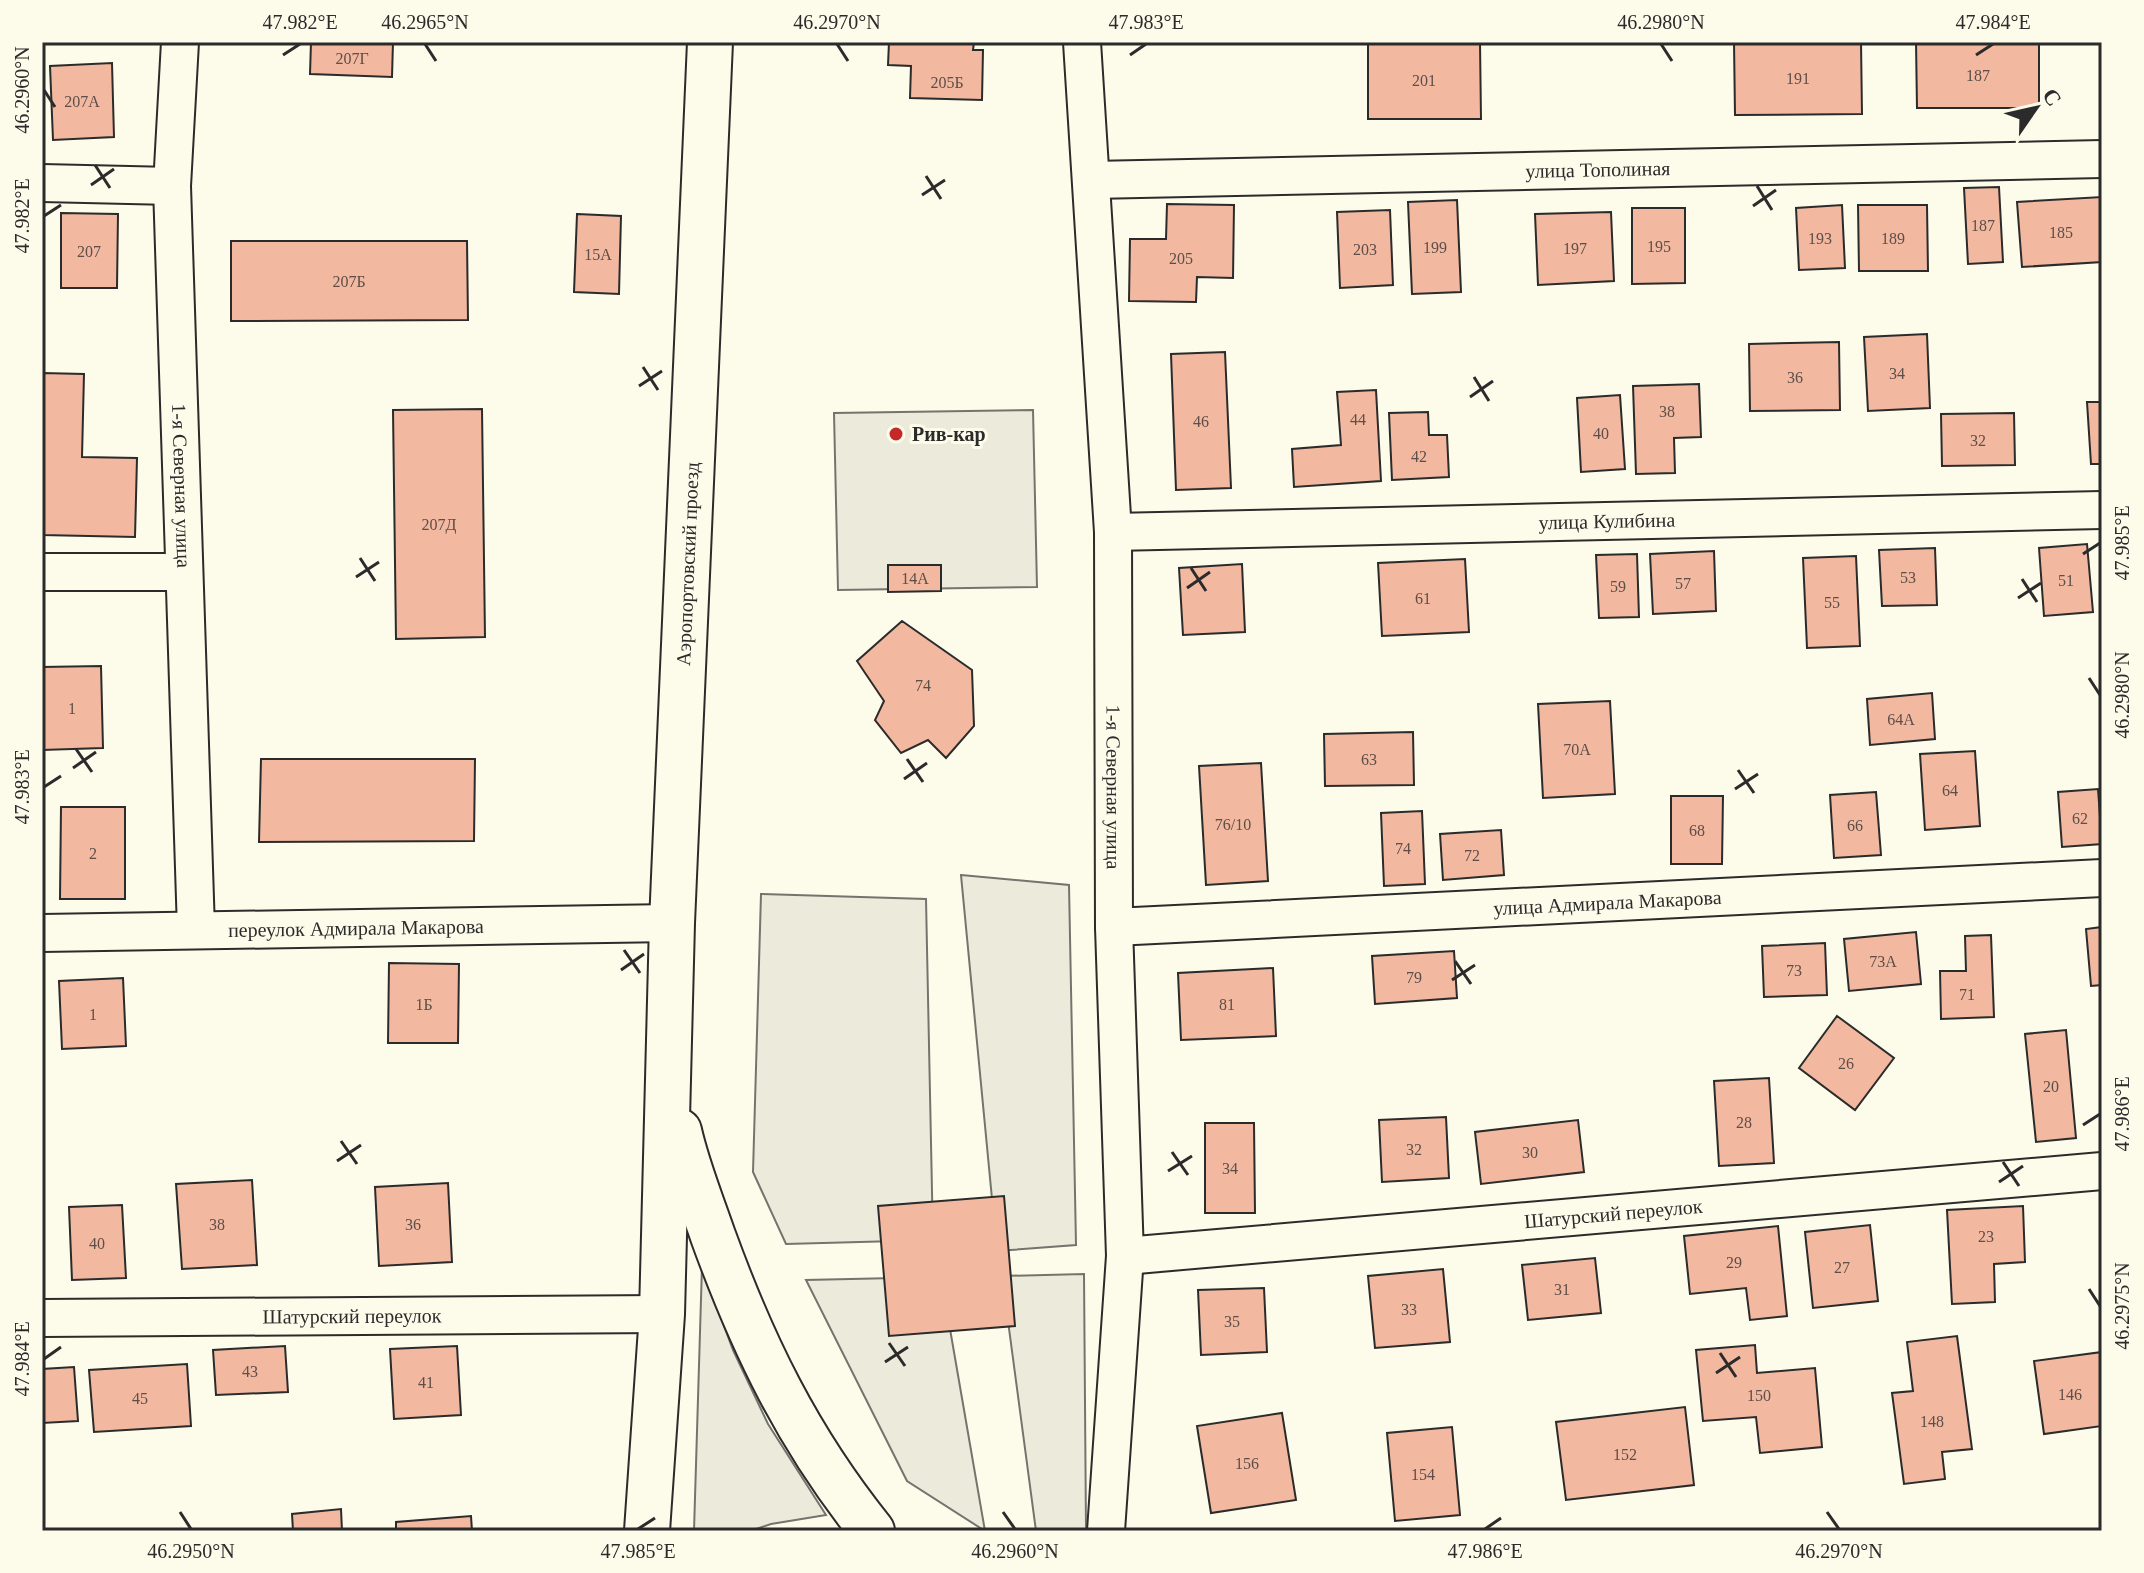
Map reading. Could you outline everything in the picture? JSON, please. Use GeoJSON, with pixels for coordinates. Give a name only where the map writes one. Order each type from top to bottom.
{"type":"FeatureCollection","features":[{"type":"Feature","properties":{"kind":"main road","name":"Аэропортовский проезд"},"geometry":{"type":"LineString","coordinates":[[668,1086],[672,923],[710,42]]}},
{"type":"Feature","properties":{"kind":"main road"},"geometry":{"type":"LineString","coordinates":[[647,1531],[662,1314],[668,1086]]}},
{"type":"Feature","properties":{"kind":"main road"},"geometry":{"type":"LineString","coordinates":[[668,1086],[685,1158],[762,1358],[802,1434],[872,1531]]}},
{"type":"Feature","properties":{"kind":"street","name":"1-я Северная улица"},"geometry":{"type":"LineString","coordinates":[[180,42],[172,186],[196,930]]}},
{"type":"Feature","properties":{"kind":"street","name":"1-я Северная улица"},"geometry":{"type":"LineString","coordinates":[[1082,42],[1113,532],[1114,927],[1125,1256],[1106,1531]]}},
{"type":"Feature","properties":{"kind":"street","name":"улица Тополиная"},"geometry":{"type":"LineString","coordinates":[[1092,180],[2102,159]]}},
{"type":"Feature","properties":{"kind":"street"},"geometry":{"type":"LineString","coordinates":[[42,183],[172,186]]}},
{"type":"Feature","properties":{"kind":"street","name":"улица Кулибина"},"geometry":{"type":"LineString","coordinates":[[1113,532],[2102,510]]}},
{"type":"Feature","properties":{"kind":"street"},"geometry":{"type":"LineString","coordinates":[[42,572],[183,572]]}},
{"type":"Feature","properties":{"kind":"street","name":"улица Адмирала Макарова"},"geometry":{"type":"LineString","coordinates":[[1114,927],[2102,878]]}},
{"type":"Feature","properties":{"kind":"street","name":"переулок Адмирала Макарова"},"geometry":{"type":"LineString","coordinates":[[42,933],[672,923]]}},
{"type":"Feature","properties":{"kind":"street","name":"Шатурский переулок"},"geometry":{"type":"LineString","coordinates":[[1125,1256],[2102,1171]]}},
{"type":"Feature","properties":{"kind":"street","name":"Шатурский переулок"},"geometry":{"type":"LineString","coordinates":[[42,1318],[662,1314]]}},
{"type":"Feature","properties":{"kind":"shaded area"},"geometry":{"type":"Polygon","coordinates":[[[1033,410],[1037,587],[838,590],[834,413],[1033,410]]]}},
{"type":"Feature","properties":{"kind":"shaded area"},"geometry":{"type":"Polygon","coordinates":[[[961,875],[1069,885],[1076,1245],[997,1251],[961,875]]]}},
{"type":"Feature","properties":{"kind":"shaded area"},"geometry":{"type":"Polygon","coordinates":[[[761,894],[926,899],[933,1240],[786,1244],[753,1172],[761,894]]]}},
{"type":"Feature","properties":{"kind":"shaded area"},"geometry":{"type":"Polygon","coordinates":[[[702,1266],[733,1350],[768,1424],[826,1515],[771,1524],[750,1531],[694,1531],[702,1266]]]}},
{"type":"Feature","properties":{"kind":"shaded area"},"geometry":{"type":"Polygon","coordinates":[[[1084,1274],[1086,1531],[1036,1531],[1002,1276],[1084,1274]]]}},
{"type":"Feature","properties":{"kind":"shaded area"},"geometry":{"type":"Polygon","coordinates":[[[941,1277],[985,1531],[907,1481],[806,1280],[941,1277]]]}},
{"type":"Feature","properties":{"kind":"building"},"geometry":{"type":"Polygon","coordinates":[[[311,42],[393,42],[392,77],[310,74],[311,42]]]}},
{"type":"Feature","properties":{"kind":"building"},"geometry":{"type":"Polygon","coordinates":[[[889,42],[974,42],[973,50],[983,50],[982,100],[910,98],[911,66],[888,65],[889,42]]]}},
{"type":"Feature","properties":{"kind":"building"},"geometry":{"type":"Polygon","coordinates":[[[1368,42],[1480,42],[1481,119],[1368,119],[1368,42]]]}},
{"type":"Feature","properties":{"kind":"building"},"geometry":{"type":"Polygon","coordinates":[[[1734,42],[1861,42],[1862,114],[1735,115],[1734,42]]]}},
{"type":"Feature","properties":{"kind":"building"},"geometry":{"type":"Polygon","coordinates":[[[1916,42],[2039,42],[2039,108],[1917,108],[1916,42]]]}},
{"type":"Feature","properties":{"kind":"building"},"geometry":{"type":"Polygon","coordinates":[[[112,63],[114,137],[53,140],[50,66],[112,63]]]}},
{"type":"Feature","properties":{"kind":"building"},"geometry":{"type":"Polygon","coordinates":[[[1999,187],[2003,262],[1968,264],[1964,188],[1999,187]]]}},
{"type":"Feature","properties":{"kind":"building"},"geometry":{"type":"Polygon","coordinates":[[[2102,197],[2102,262],[2022,267],[2017,202],[2102,197]]]}},
{"type":"Feature","properties":{"kind":"building"},"geometry":{"type":"Polygon","coordinates":[[[1457,200],[1461,292],[1412,294],[1408,202],[1457,200]]]}},
{"type":"Feature","properties":{"kind":"building"},"geometry":{"type":"Polygon","coordinates":[[[1167,204],[1234,205],[1233,278],[1197,277],[1196,302],[1129,301],[1130,239],[1166,239],[1167,204]]]}},
{"type":"Feature","properties":{"kind":"building"},"geometry":{"type":"Polygon","coordinates":[[[1842,205],[1845,268],[1799,270],[1796,208],[1842,205]]]}},
{"type":"Feature","properties":{"kind":"building"},"geometry":{"type":"Polygon","coordinates":[[[1858,205],[1927,205],[1928,271],[1859,271],[1858,205]]]}},
{"type":"Feature","properties":{"kind":"building"},"geometry":{"type":"Polygon","coordinates":[[[1632,208],[1685,208],[1685,283],[1632,284],[1632,208]]]}},
{"type":"Feature","properties":{"kind":"building"},"geometry":{"type":"Polygon","coordinates":[[[1390,210],[1393,285],[1340,288],[1337,212],[1390,210]]]}},
{"type":"Feature","properties":{"kind":"building"},"geometry":{"type":"Polygon","coordinates":[[[1611,212],[1614,281],[1538,285],[1535,214],[1611,212]]]}},
{"type":"Feature","properties":{"kind":"building"},"geometry":{"type":"Polygon","coordinates":[[[61,213],[118,214],[117,288],[61,288],[61,213]]]}},
{"type":"Feature","properties":{"kind":"building"},"geometry":{"type":"Polygon","coordinates":[[[577,214],[621,216],[619,294],[574,292],[577,214]]]}},
{"type":"Feature","properties":{"kind":"building"},"geometry":{"type":"Polygon","coordinates":[[[231,241],[467,241],[468,320],[231,321],[231,241]]]}},
{"type":"Feature","properties":{"kind":"building"},"geometry":{"type":"Polygon","coordinates":[[[1927,334],[1930,408],[1868,411],[1864,337],[1927,334]]]}},
{"type":"Feature","properties":{"kind":"building"},"geometry":{"type":"Polygon","coordinates":[[[1839,342],[1840,410],[1750,411],[1749,344],[1839,342]]]}},
{"type":"Feature","properties":{"kind":"building"},"geometry":{"type":"Polygon","coordinates":[[[1225,352],[1231,488],[1176,490],[1171,354],[1225,352]]]}},
{"type":"Feature","properties":{"kind":"building"},"geometry":{"type":"Polygon","coordinates":[[[42,373],[84,374],[82,457],[137,458],[135,537],[42,535],[42,373]]]}},
{"type":"Feature","properties":{"kind":"building"},"geometry":{"type":"Polygon","coordinates":[[[1699,384],[1701,437],[1674,438],[1675,473],[1636,474],[1633,386],[1699,384]]]}},
{"type":"Feature","properties":{"kind":"building"},"geometry":{"type":"Polygon","coordinates":[[[1376,390],[1381,481],[1294,487],[1292,449],[1341,445],[1337,392],[1376,390]]]}},
{"type":"Feature","properties":{"kind":"building"},"geometry":{"type":"Polygon","coordinates":[[[1620,395],[1625,469],[1581,472],[1577,398],[1620,395]]]}},
{"type":"Feature","properties":{"kind":"building"},"geometry":{"type":"Polygon","coordinates":[[[2087,402],[2102,402],[2102,464],[2091,464],[2087,402]]]}},
{"type":"Feature","properties":{"kind":"building"},"geometry":{"type":"Polygon","coordinates":[[[482,409],[485,637],[396,639],[393,410],[482,409]]]}},
{"type":"Feature","properties":{"kind":"building"},"geometry":{"type":"Polygon","coordinates":[[[1428,412],[1429,435],[1447,435],[1449,477],[1392,480],[1389,413],[1428,412]]]}},
{"type":"Feature","properties":{"kind":"building"},"geometry":{"type":"Polygon","coordinates":[[[2014,413],[2015,465],[1942,466],[1941,414],[2014,413]]]}},
{"type":"Feature","properties":{"kind":"building"},"geometry":{"type":"Polygon","coordinates":[[[2087,544],[2093,612],[2044,616],[2039,548],[2087,544]]]}},
{"type":"Feature","properties":{"kind":"building"},"geometry":{"type":"Polygon","coordinates":[[[1935,548],[1937,605],[1882,606],[1879,550],[1935,548]]]}},
{"type":"Feature","properties":{"kind":"building"},"geometry":{"type":"Polygon","coordinates":[[[1714,551],[1716,611],[1653,614],[1650,554],[1714,551]]]}},
{"type":"Feature","properties":{"kind":"building"},"geometry":{"type":"Polygon","coordinates":[[[1637,554],[1639,617],[1599,618],[1596,555],[1637,554]]]}},
{"type":"Feature","properties":{"kind":"building"},"geometry":{"type":"Polygon","coordinates":[[[1856,556],[1860,646],[1807,648],[1803,558],[1856,556]]]}},
{"type":"Feature","properties":{"kind":"building"},"geometry":{"type":"Polygon","coordinates":[[[1465,559],[1469,632],[1382,636],[1378,563],[1465,559]]]}},
{"type":"Feature","properties":{"kind":"building"},"geometry":{"type":"Polygon","coordinates":[[[1242,564],[1245,632],[1183,635],[1179,568],[1242,564]]]}},
{"type":"Feature","properties":{"kind":"building"},"geometry":{"type":"Polygon","coordinates":[[[888,565],[941,565],[941,591],[888,592],[888,565]]]}},
{"type":"Feature","properties":{"kind":"building"},"geometry":{"type":"Polygon","coordinates":[[[902,621],[972,670],[974,726],[946,758],[928,740],[901,753],[875,720],[884,701],[857,661],[902,621]]]}},
{"type":"Feature","properties":{"kind":"building"},"geometry":{"type":"Polygon","coordinates":[[[101,666],[103,748],[42,750],[42,667],[101,666]]]}},
{"type":"Feature","properties":{"kind":"building"},"geometry":{"type":"Polygon","coordinates":[[[1932,693],[1935,739],[1870,745],[1867,699],[1932,693]]]}},
{"type":"Feature","properties":{"kind":"building"},"geometry":{"type":"Polygon","coordinates":[[[1610,701],[1615,794],[1543,798],[1538,704],[1610,701]]]}},
{"type":"Feature","properties":{"kind":"building"},"geometry":{"type":"Polygon","coordinates":[[[1413,732],[1414,785],[1325,786],[1324,734],[1413,732]]]}},
{"type":"Feature","properties":{"kind":"building"},"geometry":{"type":"Polygon","coordinates":[[[1975,751],[1980,826],[1925,830],[1920,754],[1975,751]]]}},
{"type":"Feature","properties":{"kind":"building"},"geometry":{"type":"Polygon","coordinates":[[[261,759],[475,759],[474,841],[259,842],[261,759]]]}},
{"type":"Feature","properties":{"kind":"building"},"geometry":{"type":"Polygon","coordinates":[[[1261,763],[1268,881],[1206,885],[1199,766],[1261,763]]]}},
{"type":"Feature","properties":{"kind":"building"},"geometry":{"type":"Polygon","coordinates":[[[2098,789],[2102,844],[2062,847],[2058,792],[2098,789]]]}},
{"type":"Feature","properties":{"kind":"building"},"geometry":{"type":"Polygon","coordinates":[[[1876,792],[1881,855],[1834,858],[1830,795],[1876,792]]]}},
{"type":"Feature","properties":{"kind":"building"},"geometry":{"type":"Polygon","coordinates":[[[1671,796],[1723,796],[1722,864],[1671,864],[1671,796]]]}},
{"type":"Feature","properties":{"kind":"building"},"geometry":{"type":"Polygon","coordinates":[[[61,807],[125,807],[125,899],[60,899],[61,807]]]}},
{"type":"Feature","properties":{"kind":"building"},"geometry":{"type":"Polygon","coordinates":[[[1422,811],[1425,884],[1384,886],[1381,813],[1422,811]]]}},
{"type":"Feature","properties":{"kind":"building"},"geometry":{"type":"Polygon","coordinates":[[[1501,830],[1504,875],[1443,880],[1440,834],[1501,830]]]}},
{"type":"Feature","properties":{"kind":"building"},"geometry":{"type":"Polygon","coordinates":[[[2102,927],[2102,985],[2091,986],[2086,929],[2102,927]]]}},
{"type":"Feature","properties":{"kind":"building"},"geometry":{"type":"Polygon","coordinates":[[[1916,932],[1921,984],[1849,991],[1844,939],[1916,932]]]}},
{"type":"Feature","properties":{"kind":"building"},"geometry":{"type":"Polygon","coordinates":[[[1991,935],[1994,1017],[1941,1019],[1940,971],[1966,971],[1965,936],[1991,935]]]}},
{"type":"Feature","properties":{"kind":"building"},"geometry":{"type":"Polygon","coordinates":[[[1825,943],[1827,995],[1764,997],[1762,946],[1825,943]]]}},
{"type":"Feature","properties":{"kind":"building"},"geometry":{"type":"Polygon","coordinates":[[[1454,951],[1457,998],[1375,1004],[1372,956],[1454,951]]]}},
{"type":"Feature","properties":{"kind":"building"},"geometry":{"type":"Polygon","coordinates":[[[389,963],[459,964],[458,1043],[388,1043],[389,963]]]}},
{"type":"Feature","properties":{"kind":"building"},"geometry":{"type":"Polygon","coordinates":[[[1273,968],[1276,1036],[1181,1040],[1178,973],[1273,968]]]}},
{"type":"Feature","properties":{"kind":"building"},"geometry":{"type":"Polygon","coordinates":[[[123,978],[126,1046],[62,1049],[59,981],[123,978]]]}},
{"type":"Feature","properties":{"kind":"building"},"geometry":{"type":"Polygon","coordinates":[[[1837,1016],[1894,1058],[1855,1110],[1799,1068],[1837,1016]]]}},
{"type":"Feature","properties":{"kind":"building"},"geometry":{"type":"Polygon","coordinates":[[[2066,1030],[2076,1138],[2036,1142],[2025,1034],[2066,1030]]]}},
{"type":"Feature","properties":{"kind":"building"},"geometry":{"type":"Polygon","coordinates":[[[1769,1078],[1774,1163],[1719,1166],[1714,1081],[1769,1078]]]}},
{"type":"Feature","properties":{"kind":"building"},"geometry":{"type":"Polygon","coordinates":[[[1446,1117],[1449,1178],[1382,1182],[1379,1120],[1446,1117]]]}},
{"type":"Feature","properties":{"kind":"building"},"geometry":{"type":"Polygon","coordinates":[[[1578,1120],[1584,1172],[1481,1184],[1475,1132],[1578,1120]]]}},
{"type":"Feature","properties":{"kind":"building"},"geometry":{"type":"Polygon","coordinates":[[[1205,1123],[1254,1123],[1255,1213],[1205,1213],[1205,1123]]]}},
{"type":"Feature","properties":{"kind":"building"},"geometry":{"type":"Polygon","coordinates":[[[252,1180],[257,1265],[182,1269],[176,1184],[252,1180]]]}},
{"type":"Feature","properties":{"kind":"building"},"geometry":{"type":"Polygon","coordinates":[[[448,1183],[452,1262],[379,1266],[375,1187],[448,1183]]]}},
{"type":"Feature","properties":{"kind":"building"},"geometry":{"type":"Polygon","coordinates":[[[1004,1196],[1015,1326],[889,1336],[878,1206],[1004,1196]]]}},
{"type":"Feature","properties":{"kind":"building"},"geometry":{"type":"Polygon","coordinates":[[[122,1205],[126,1278],[72,1280],[69,1207],[122,1205]]]}},
{"type":"Feature","properties":{"kind":"building"},"geometry":{"type":"Polygon","coordinates":[[[2023,1206],[2025,1262],[1994,1264],[1995,1302],[1952,1304],[1947,1210],[2023,1206]]]}},
{"type":"Feature","properties":{"kind":"building"},"geometry":{"type":"Polygon","coordinates":[[[1870,1225],[1878,1301],[1813,1308],[1805,1232],[1870,1225]]]}},
{"type":"Feature","properties":{"kind":"building"},"geometry":{"type":"Polygon","coordinates":[[[1778,1226],[1787,1316],[1750,1320],[1746,1288],[1690,1294],[1684,1236],[1778,1226]]]}},
{"type":"Feature","properties":{"kind":"building"},"geometry":{"type":"Polygon","coordinates":[[[1595,1258],[1601,1313],[1528,1320],[1522,1265],[1595,1258]]]}},
{"type":"Feature","properties":{"kind":"building"},"geometry":{"type":"Polygon","coordinates":[[[1443,1269],[1450,1342],[1375,1348],[1368,1276],[1443,1269]]]}},
{"type":"Feature","properties":{"kind":"building"},"geometry":{"type":"Polygon","coordinates":[[[1264,1288],[1267,1352],[1201,1355],[1198,1290],[1264,1288]]]}},
{"type":"Feature","properties":{"kind":"building"},"geometry":{"type":"Polygon","coordinates":[[[1957,1336],[1972,1449],[1942,1452],[1945,1479],[1904,1484],[1892,1393],[1913,1391],[1907,1342],[1957,1336]]]}},
{"type":"Feature","properties":{"kind":"building"},"geometry":{"type":"Polygon","coordinates":[[[1755,1345],[1757,1373],[1815,1368],[1822,1447],[1760,1453],[1756,1417],[1703,1421],[1696,1350],[1755,1345]]]}},
{"type":"Feature","properties":{"kind":"building"},"geometry":{"type":"Polygon","coordinates":[[[285,1346],[288,1392],[216,1395],[213,1350],[285,1346]]]}},
{"type":"Feature","properties":{"kind":"building"},"geometry":{"type":"Polygon","coordinates":[[[457,1346],[461,1415],[394,1419],[390,1349],[457,1346]]]}},
{"type":"Feature","properties":{"kind":"building"},"geometry":{"type":"Polygon","coordinates":[[[2102,1352],[2102,1426],[2044,1434],[2034,1361],[2102,1352]]]}},
{"type":"Feature","properties":{"kind":"building"},"geometry":{"type":"Polygon","coordinates":[[[187,1364],[191,1426],[94,1432],[89,1370],[187,1364]]]}},
{"type":"Feature","properties":{"kind":"building"},"geometry":{"type":"Polygon","coordinates":[[[74,1367],[78,1421],[42,1423],[42,1369],[74,1367]]]}},
{"type":"Feature","properties":{"kind":"building"},"geometry":{"type":"Polygon","coordinates":[[[1685,1407],[1694,1485],[1566,1500],[1556,1422],[1685,1407]]]}},
{"type":"Feature","properties":{"kind":"building"},"geometry":{"type":"Polygon","coordinates":[[[1282,1413],[1296,1500],[1211,1513],[1197,1426],[1282,1413]]]}},
{"type":"Feature","properties":{"kind":"building"},"geometry":{"type":"Polygon","coordinates":[[[1452,1427],[1460,1515],[1395,1521],[1387,1433],[1452,1427]]]}},
{"type":"Feature","properties":{"kind":"building"},"geometry":{"type":"Polygon","coordinates":[[[341,1509],[342,1531],[293,1531],[292,1514],[341,1509]]]}},
{"type":"Feature","properties":{"kind":"building"},"geometry":{"type":"Polygon","coordinates":[[[471,1516],[472,1531],[396,1531],[396,1522],[471,1516]]]}},
{"type":"Feature","properties":{"kind":"place","name":"Рив-кар"},"geometry":{"type":"Point","coordinates":[896,434]}}]}
